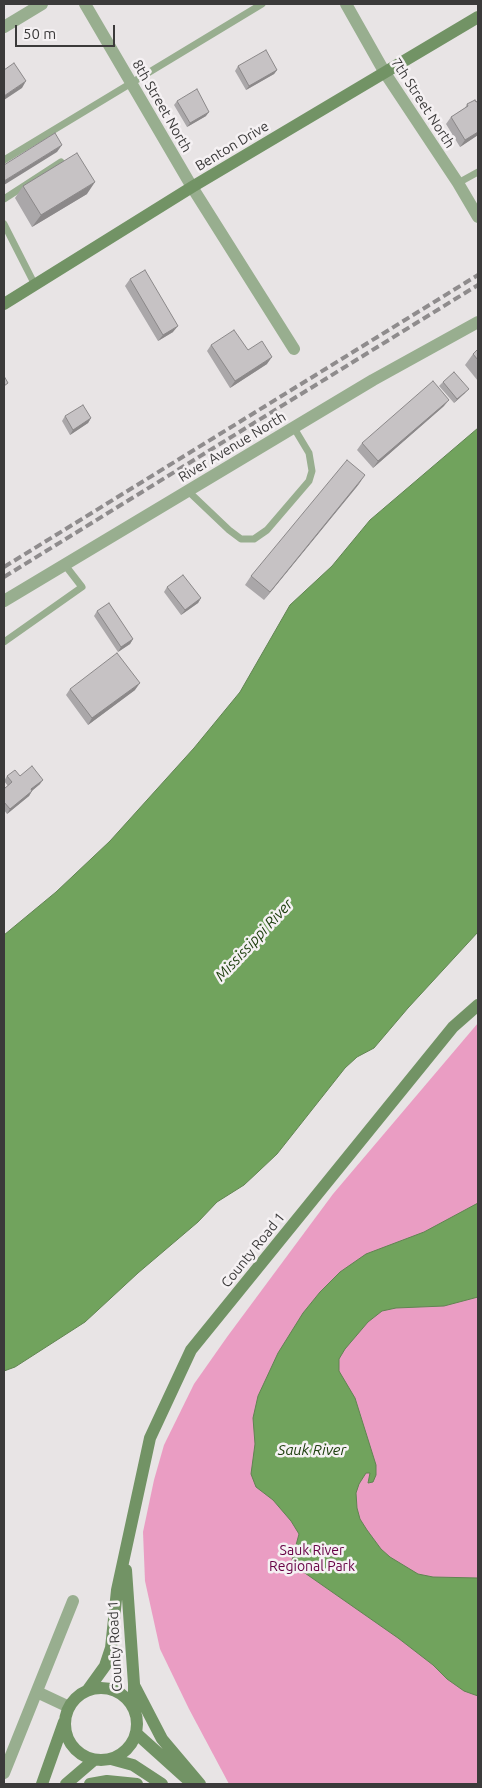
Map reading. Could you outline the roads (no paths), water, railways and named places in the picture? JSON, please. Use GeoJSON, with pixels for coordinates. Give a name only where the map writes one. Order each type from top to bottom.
{"type":"FeatureCollection","features":[{"type":"Feature","properties":{"kind":"street"},"geometry":{"type":"LineString","coordinates":[[4,27],[42,4]]}},
{"type":"Feature","properties":{"kind":"street","name":"8th Street North"},"geometry":{"type":"LineString","coordinates":[[85,4],[192,187],[294,349]]}},
{"type":"Feature","properties":{"kind":"street","name":"7th Street North"},"geometry":{"type":"LineString","coordinates":[[346,4],[385,73],[458,183],[478,217]]}},
{"type":"Feature","properties":{"kind":"street","name":"Benton Drive"},"geometry":{"type":"LineString","coordinates":[[4,304],[192,187],[478,17]]}},
{"type":"Feature","properties":{"kind":"street","name":"River Avenue North"},"geometry":{"type":"LineString","coordinates":[[4,601],[373,380],[478,322]]}},
{"type":"Feature","properties":{"kind":"street","name":"County Road 1"},"geometry":{"type":"LineString","coordinates":[[87,1691],[105,1666],[111,1648],[117,1590],[150,1438],[191,1350],[453,1027],[478,1005]]}},
{"type":"Feature","properties":{"kind":"street","name":"County Road 1"},"geometry":{"type":"LineString","coordinates":[[124,1554],[134,1684],[134,1707]]}},
{"type":"Feature","properties":{"kind":"street"},"geometry":{"type":"LineString","coordinates":[[4,1773],[73,1601]]}},
{"type":"Feature","properties":{"kind":"street"},"geometry":{"type":"LineString","coordinates":[[134,1684],[162,1740],[200,1784]]}},
{"type":"Feature","properties":{"kind":"street"},"geometry":{"type":"LineString","coordinates":[[42,1784],[68,1712],[77,1697],[97,1688],[113,1690],[127,1698],[137,1715],[137,1734],[131,1745],[122,1754],[111,1759]]}},
{"type":"Feature","properties":{"kind":"street"},"geometry":{"type":"LineString","coordinates":[[37,1692],[68,1712]]}},
{"type":"Feature","properties":{"kind":"street"},"geometry":{"type":"LineString","coordinates":[[68,1712],[65,1729],[68,1740],[74,1749],[83,1756],[94,1760],[111,1759],[133,1766],[162,1784]]}},
{"type":"Feature","properties":{"kind":"street"},"geometry":{"type":"LineString","coordinates":[[137,1734],[192,1784]]}},
{"type":"Feature","properties":{"kind":"street"},"geometry":{"type":"LineString","coordinates":[[66,1784],[94,1760]]}},
{"type":"Feature","properties":{"kind":"street"},"geometry":{"type":"LineString","coordinates":[[90,1784],[107,1781],[137,1784]]}},
{"type":"Feature","properties":{"kind":"lane"},"geometry":{"type":"LineString","coordinates":[[4,160],[262,4]]}},
{"type":"Feature","properties":{"kind":"lane"},"geometry":{"type":"LineString","coordinates":[[4,199],[61,162]]}},
{"type":"Feature","properties":{"kind":"lane"},"geometry":{"type":"LineString","coordinates":[[458,183],[478,172]]}},
{"type":"Feature","properties":{"kind":"lane"},"geometry":{"type":"LineString","coordinates":[[4,224],[35,285]]}},
{"type":"Feature","properties":{"kind":"lane"},"geometry":{"type":"LineString","coordinates":[[188,491],[241,539],[254,539],[266,530],[309,481],[312,471],[309,453],[294,428]]}},
{"type":"Feature","properties":{"kind":"lane"},"geometry":{"type":"LineString","coordinates":[[4,642],[82,587],[65,565]]}},
{"type":"Feature","properties":{"kind":"water","name":"Mississippi River"},"geometry":{"type":"Polygon","coordinates":[[[478,428],[478,932],[374,1048],[357,1057],[345,1068],[277,1154],[244,1185],[217,1202],[198,1222],[138,1273],[85,1322],[15,1367],[4,1371],[4,935],[56,892],[110,841],[194,748],[240,692],[290,605],[332,566],[370,520],[478,428]]]}},
{"type":"Feature","properties":{"kind":"water","name":"Sauk River"},"geometry":{"type":"Polygon","coordinates":[[[478,1203],[478,1297],[444,1306],[396,1308],[382,1311],[368,1322],[345,1349],[339,1359],[339,1371],[355,1398],[376,1465],[376,1475],[373,1482],[368,1483],[370,1473],[366,1473],[356,1493],[360,1519],[367,1530],[381,1549],[390,1557],[418,1574],[433,1577],[478,1578],[478,1696],[464,1691],[447,1679],[433,1665],[398,1638],[302,1571],[292,1560],[299,1534],[291,1521],[273,1500],[256,1487],[251,1474],[255,1444],[253,1418],[258,1396],[278,1353],[303,1313],[320,1292],[340,1272],[366,1254],[424,1232],[478,1203]]]}},
{"type":"Feature","properties":{"kind":"railway"},"geometry":{"type":"LineString","coordinates":[[4,567],[478,275]]}},
{"type":"Feature","properties":{"kind":"railway"},"geometry":{"type":"LineString","coordinates":[[4,577],[478,285]]}},
{"type":"Feature","properties":{"kind":"park label","name":"Sauk River Regional Park"},"geometry":{"type":"Point","coordinates":[312,1558]}}]}
